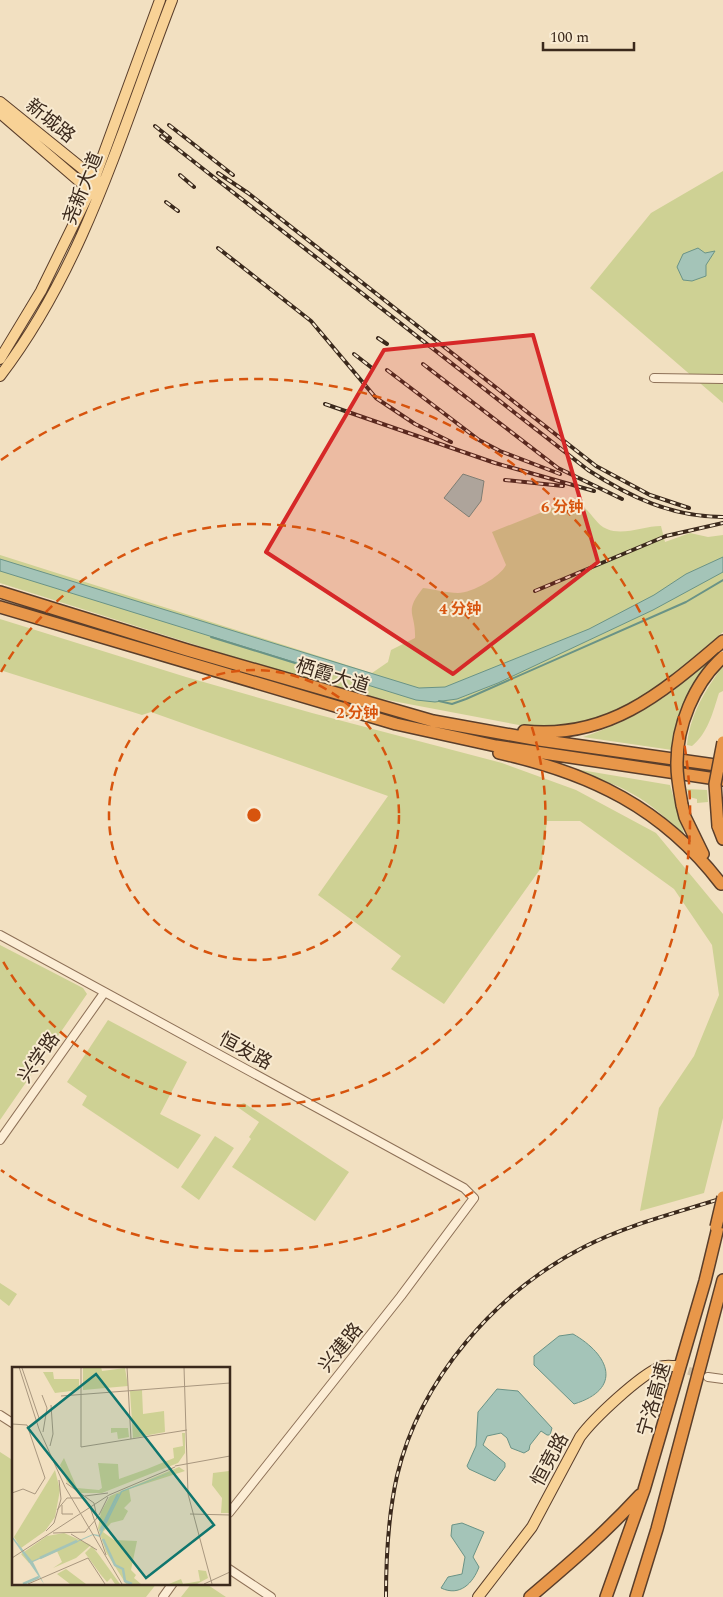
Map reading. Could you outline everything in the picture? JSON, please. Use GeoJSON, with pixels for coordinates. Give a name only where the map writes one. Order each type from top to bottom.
{"type":"FeatureCollection","features":[{"type":"Feature","properties":{"kind":"highway","name":"栖霞大道"},"geometry":{"type":"LineString","coordinates":[[0,592],[357,700],[464,727],[723,766]]}},
{"type":"Feature","properties":{"kind":"highway","name":"栖霞大道"},"geometry":{"type":"LineString","coordinates":[[0,607],[396,724],[496,746],[723,780]]}},
{"type":"Feature","properties":{"kind":"highway"},"geometry":{"type":"LineString","coordinates":[[357,700],[527,732],[564,731],[610,720],[642,705],[723,641]]}},
{"type":"Feature","properties":{"kind":"highway"},"geometry":{"type":"LineString","coordinates":[[722,886],[690,830],[682,805],[677,767],[681,729],[706,676],[723,657]]}},
{"type":"Feature","properties":{"kind":"highway"},"geometry":{"type":"LineString","coordinates":[[396,724],[513,756],[566,773],[619,795],[644,809],[671,829],[691,847],[722,886]]}},
{"type":"Feature","properties":{"kind":"highway"},"geometry":{"type":"LineString","coordinates":[[723,742],[715,784],[718,826],[723,839]]}},
{"type":"Feature","properties":{"kind":"highway"},"geometry":{"type":"LineString","coordinates":[[717,1226],[723,1197]]}},
{"type":"Feature","properties":{"kind":"highway"},"geometry":{"type":"LineString","coordinates":[[717,1226],[723,1208]]}},
{"type":"Feature","properties":{"kind":"highway","name":"宁洛高速"},"geometry":{"type":"LineString","coordinates":[[606,1597],[644,1490],[705,1281],[717,1226]]}},
{"type":"Feature","properties":{"kind":"highway","name":"宁洛高速"},"geometry":{"type":"LineString","coordinates":[[636,1597],[658,1528],[722,1284]]}},
{"type":"Feature","properties":{"kind":"highway"},"geometry":{"type":"LineString","coordinates":[[530,1597],[565,1570],[606,1533],[644,1490]]}},
{"type":"Feature","properties":{"kind":"main road","name":"尧新大道"},"geometry":{"type":"LineString","coordinates":[[0,359],[41,291],[90,191],[160,0]]}},
{"type":"Feature","properties":{"kind":"main road","name":"尧新大道"},"geometry":{"type":"LineString","coordinates":[[0,376],[24,344],[53,294],[99,198],[172,0]]}},
{"type":"Feature","properties":{"kind":"main road","name":"新城路"},"geometry":{"type":"LineString","coordinates":[[0,102],[104,185]]}},
{"type":"Feature","properties":{"kind":"main road","name":"新城路"},"geometry":{"type":"LineString","coordinates":[[0,114],[99,198]]}},
{"type":"Feature","properties":{"kind":"main road","name":"恒竞路"},"geometry":{"type":"LineString","coordinates":[[478,1597],[532,1527],[580,1437],[589,1425],[630,1389],[661,1366],[675,1366]]}},
{"type":"Feature","properties":{"kind":"street"},"geometry":{"type":"LineString","coordinates":[[654,378],[723,379]]}},
{"type":"Feature","properties":{"kind":"street","name":"恒发路"},"geometry":{"type":"LineString","coordinates":[[0,935],[464,1188],[474,1198]]}},
{"type":"Feature","properties":{"kind":"street","name":"兴学路"},"geometry":{"type":"LineString","coordinates":[[0,1140],[104,993]]}},
{"type":"Feature","properties":{"kind":"street","name":"兴建路"},"geometry":{"type":"LineString","coordinates":[[230,1512],[401,1296],[474,1198]]}},
{"type":"Feature","properties":{"kind":"street"},"geometry":{"type":"LineString","coordinates":[[708,1377],[723,1378]]}},
{"type":"Feature","properties":{"kind":"street"},"geometry":{"type":"LineString","coordinates":[[0,1415],[12,1423]]}},
{"type":"Feature","properties":{"kind":"street"},"geometry":{"type":"LineString","coordinates":[[230,1570],[271,1597]]}},
{"type":"Feature","properties":{"kind":"street"},"geometry":{"type":"LineString","coordinates":[[163,1597],[172,1584]]}},
{"type":"Feature","properties":{"kind":"highlighted area"},"geometry":{"type":"Polygon","coordinates":[[[533,335],[598,562],[453,674],[266,552],[384,350],[533,335]]]}},
{"type":"Feature","properties":{"kind":"green space"},"geometry":{"type":"Polygon","coordinates":[[[723,171],[723,403],[590,288],[651,213],[723,171]]]}},
{"type":"Feature","properties":{"kind":"green space"},"geometry":{"type":"Polygon","coordinates":[[[570,501],[583,507],[598,523],[613,531],[661,526],[665,542],[690,533],[708,537],[723,535],[723,632],[676,672],[632,703],[608,714],[582,721],[553,725],[519,725],[345,692],[0,583],[0,555],[372,673],[388,662],[391,650],[415,638],[412,608],[413,603],[423,588],[458,593],[485,584],[503,570],[506,565],[492,532],[570,501]]]}},
{"type":"Feature","properties":{"kind":"green space"},"geometry":{"type":"Polygon","coordinates":[[[0,619],[186,677],[312,713],[502,763],[576,790],[656,833],[723,914],[723,1118],[704,1193],[640,1211],[659,1108],[694,1056],[719,995],[712,945],[674,889],[580,821],[547,821],[541,868],[444,1004],[391,969],[401,956],[318,895],[388,796],[151,712],[142,715],[0,670],[0,619]]]}},
{"type":"Feature","properties":{"kind":"green space"},"geometry":{"type":"Polygon","coordinates":[[[711,658],[690,694],[672,750],[583,737],[621,722],[652,705],[681,684],[711,658]]]}},
{"type":"Feature","properties":{"kind":"green space"},"geometry":{"type":"Polygon","coordinates":[[[723,666],[723,691],[719,693],[709,722],[698,741],[692,746],[687,745],[691,723],[699,703],[723,666]]]}},
{"type":"Feature","properties":{"kind":"green space"},"geometry":{"type":"Polygon","coordinates":[[[569,768],[670,785],[685,837],[659,812],[633,794],[605,781],[570,770],[569,768]]]}},
{"type":"Feature","properties":{"kind":"green space"},"geometry":{"type":"Polygon","coordinates":[[[687,789],[707,790],[708,802],[697,803],[697,799],[689,797],[687,789]]]}},
{"type":"Feature","properties":{"kind":"green space"},"geometry":{"type":"Polygon","coordinates":[[[0,945],[83,988],[87,994],[0,1120],[0,945]]]}},
{"type":"Feature","properties":{"kind":"green space"},"geometry":{"type":"Polygon","coordinates":[[[108,1020],[187,1062],[160,1114],[201,1135],[178,1169],[82,1105],[87,1096],[67,1082],[108,1020]]]}},
{"type":"Feature","properties":{"kind":"green space"},"geometry":{"type":"Polygon","coordinates":[[[244,1103],[349,1172],[315,1221],[232,1167],[251,1139],[249,1137],[259,1122],[236,1106],[244,1103]]]}},
{"type":"Feature","properties":{"kind":"green space"},"geometry":{"type":"Polygon","coordinates":[[[215,1136],[234,1148],[199,1200],[181,1187],[215,1136]]]}},
{"type":"Feature","properties":{"kind":"green space"},"geometry":{"type":"Polygon","coordinates":[[[0,1283],[17,1294],[9,1306],[0,1299],[0,1283]]]}},
{"type":"Feature","properties":{"kind":"green space"},"geometry":{"type":"Polygon","coordinates":[[[0,1452],[12,1460],[12,1584],[156,1584],[146,1597],[0,1597],[0,1452]]]}},
{"type":"Feature","properties":{"kind":"green space"},"geometry":{"type":"Polygon","coordinates":[[[191,1584],[206,1584],[226,1597],[181,1597],[191,1584]]]}},
{"type":"Feature","properties":{"kind":"shaded area"},"geometry":{"type":"Polygon","coordinates":[[[698,248],[705,253],[715,251],[706,265],[706,276],[692,281],[683,280],[677,267],[683,254],[698,248]]]}},
{"type":"Feature","properties":{"kind":"shaded area"},"geometry":{"type":"Polygon","coordinates":[[[463,474],[484,481],[481,501],[469,517],[444,498],[463,474]]]}},
{"type":"Feature","properties":{"kind":"shaded area"},"geometry":{"type":"Polygon","coordinates":[[[723,557],[723,572],[653,610],[498,683],[457,699],[435,702],[416,700],[0,571],[0,559],[419,688],[445,687],[589,629],[654,595],[686,574],[723,557]]]}},
{"type":"Feature","properties":{"kind":"shaded area"},"geometry":{"type":"Polygon","coordinates":[[[573,1334],[586,1342],[596,1352],[606,1371],[605,1381],[600,1390],[590,1398],[574,1404],[534,1365],[534,1356],[559,1336],[573,1334]]]}},
{"type":"Feature","properties":{"kind":"shaded area"},"geometry":{"type":"Polygon","coordinates":[[[497,1389],[518,1391],[552,1428],[550,1435],[541,1431],[530,1445],[529,1450],[524,1453],[511,1448],[507,1438],[501,1433],[487,1436],[483,1445],[505,1463],[505,1467],[495,1481],[469,1469],[467,1466],[476,1446],[478,1412],[497,1389]]]}},
{"type":"Feature","properties":{"kind":"shaded area"},"geometry":{"type":"Polygon","coordinates":[[[462,1523],[484,1532],[473,1557],[479,1567],[476,1573],[465,1587],[454,1591],[441,1588],[448,1577],[462,1574],[465,1557],[451,1536],[452,1525],[462,1523]]]}},
{"type":"Feature","properties":{"kind":"waterway"},"geometry":{"type":"LineString","coordinates":[[439,701],[452,704],[466,699],[686,602],[723,580]]}},
{"type":"Feature","properties":{"kind":"waterway"},"geometry":{"type":"LineString","coordinates":[[211,637],[295,663]]}},
{"type":"Feature","properties":{"kind":"tunnel"},"geometry":{"type":"LineString","coordinates":[[677,1367],[708,1377]]}},
{"type":"Feature","properties":{"kind":"railway"},"geometry":{"type":"LineString","coordinates":[[169,125],[233,175]]}},
{"type":"Feature","properties":{"kind":"railway"},"geometry":{"type":"LineString","coordinates":[[155,126],[170,138]]}},
{"type":"Feature","properties":{"kind":"railway"},"geometry":{"type":"LineString","coordinates":[[161,136],[588,470],[620,489],[652,504],[686,513],[723,517]]}},
{"type":"Feature","properties":{"kind":"railway"},"geometry":{"type":"LineString","coordinates":[[218,173],[248,193],[596,466],[650,495],[689,508]]}},
{"type":"Feature","properties":{"kind":"railway"},"geometry":{"type":"LineString","coordinates":[[180,175],[194,187]]}},
{"type":"Feature","properties":{"kind":"railway"},"geometry":{"type":"LineString","coordinates":[[166,202],[178,211]]}},
{"type":"Feature","properties":{"kind":"railway"},"geometry":{"type":"LineString","coordinates":[[218,248],[311,321],[376,398],[415,424],[451,442]]}},
{"type":"Feature","properties":{"kind":"railway"},"geometry":{"type":"LineString","coordinates":[[378,338],[387,344]]}},
{"type":"Feature","properties":{"kind":"railway"},"geometry":{"type":"LineString","coordinates":[[354,354],[372,368]]}},
{"type":"Feature","properties":{"kind":"railway"},"geometry":{"type":"LineString","coordinates":[[423,364],[558,468],[622,499]]}},
{"type":"Feature","properties":{"kind":"railway"},"geometry":{"type":"LineString","coordinates":[[387,370],[479,440],[500,451],[560,474]]}},
{"type":"Feature","properties":{"kind":"railway"},"geometry":{"type":"LineString","coordinates":[[325,404],[495,463],[594,491]]}},
{"type":"Feature","properties":{"kind":"railway"},"geometry":{"type":"LineString","coordinates":[[505,480],[563,486]]}},
{"type":"Feature","properties":{"kind":"railway"},"geometry":{"type":"LineString","coordinates":[[535,591],[666,536],[723,523]]}},
{"type":"Feature","properties":{"kind":"railway"},"geometry":{"type":"LineString","coordinates":[[386,1597],[391,1506],[397,1476],[408,1440],[424,1406],[443,1373],[466,1342],[492,1314],[521,1288],[552,1266],[584,1247],[634,1226],[723,1198]]}}]}
